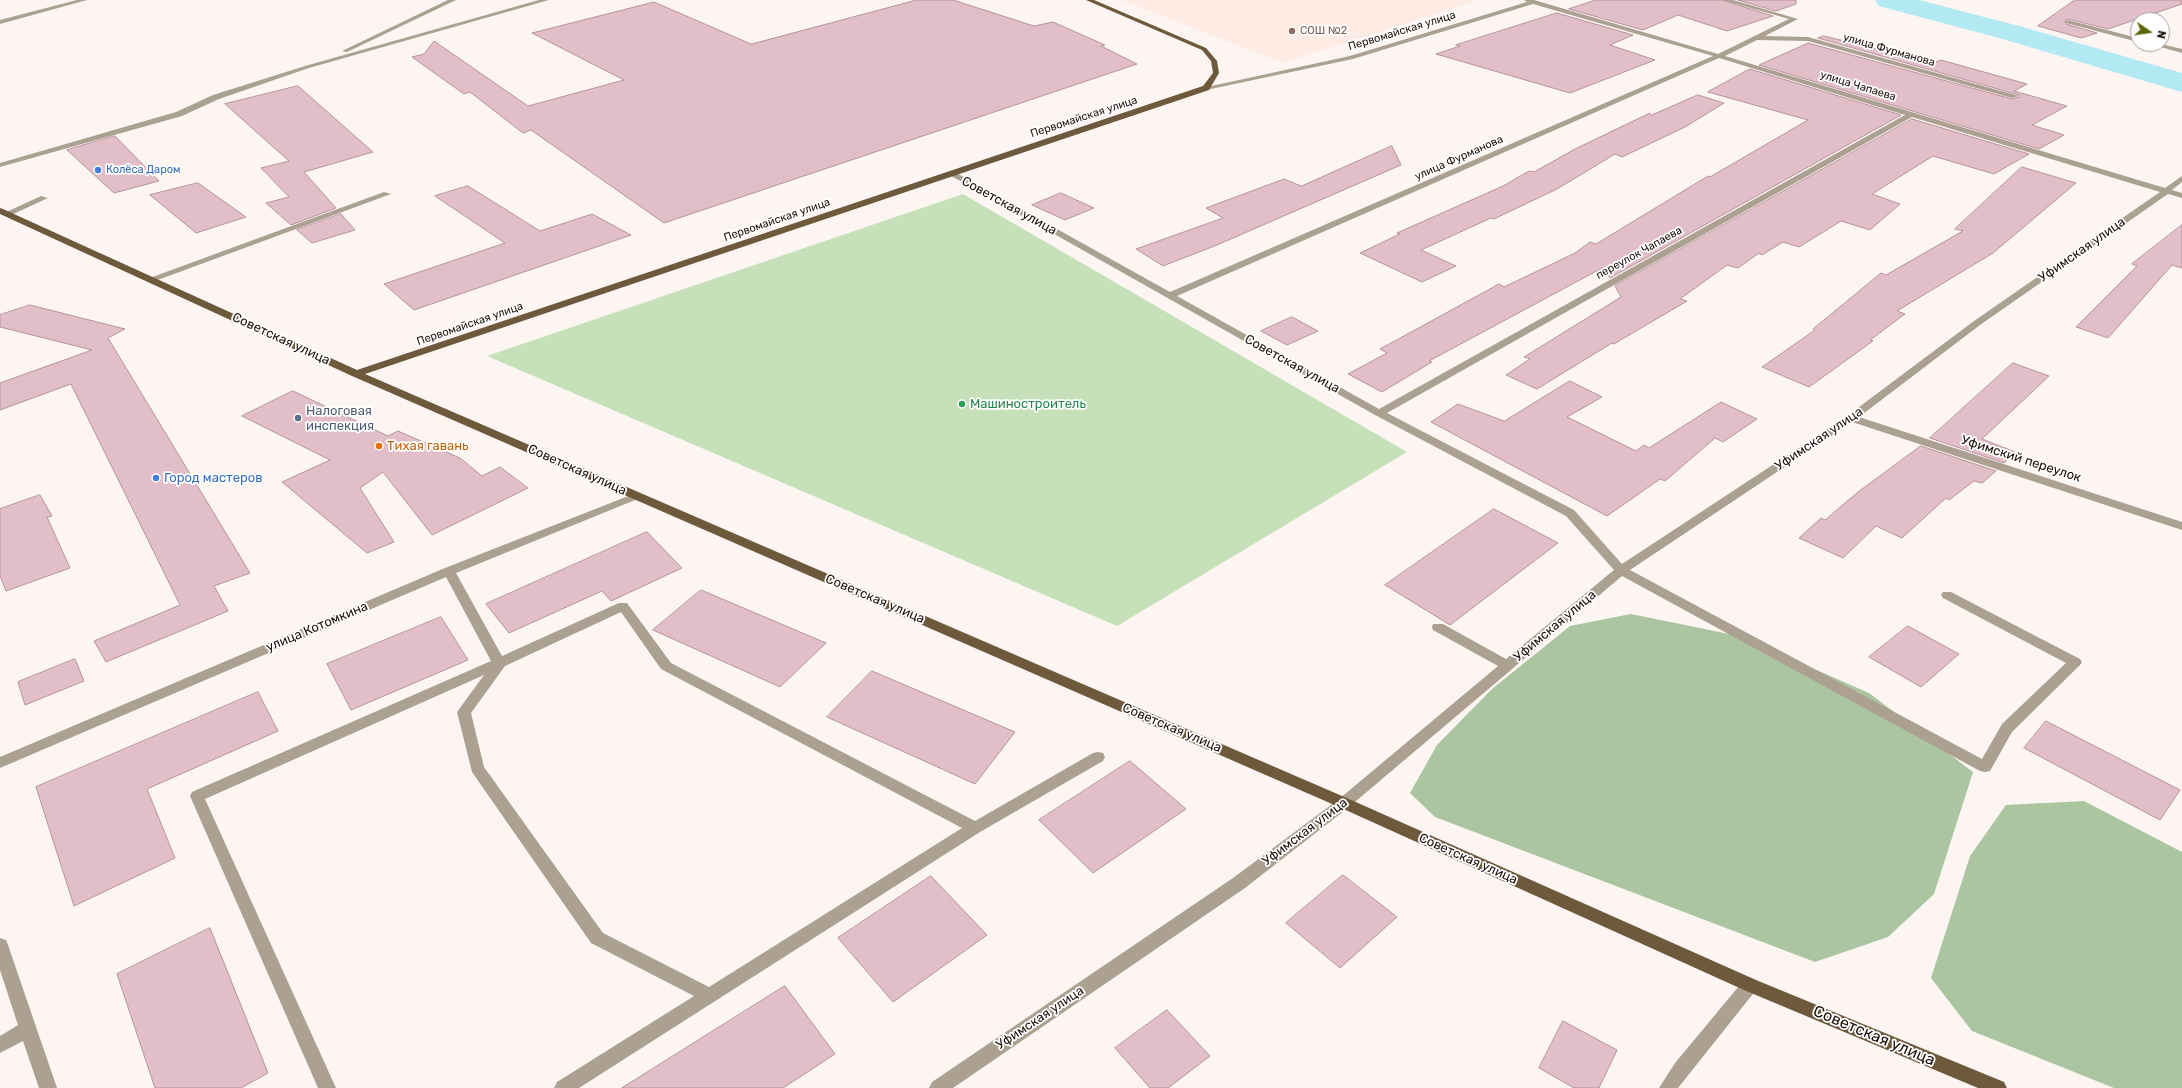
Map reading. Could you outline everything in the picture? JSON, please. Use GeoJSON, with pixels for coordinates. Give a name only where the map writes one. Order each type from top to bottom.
{"type":"FeatureCollection","features":[{"type":"Feature","properties":{"kind":"main road"},"geometry":{"type":"LineString","coordinates":[[1088,0],[1204,49],[1214,61],[1216,73],[1206,88]]}},
{"type":"Feature","properties":{"kind":"main road","name":"Первомайская улица"},"geometry":{"type":"LineString","coordinates":[[356,374],[1206,88]]}},
{"type":"Feature","properties":{"kind":"main road","name":"Советская улица"},"geometry":{"type":"LineString","coordinates":[[2,215],[24,221],[356,374],[1344,803],[1750,985],[1998,1088]]}},
{"type":"Feature","properties":{"kind":"street"},"geometry":{"type":"LineString","coordinates":[[0,22],[84,0]]}},
{"type":"Feature","properties":{"kind":"street"},"geometry":{"type":"LineString","coordinates":[[336,58],[336,56],[360,43],[452,0]]}},
{"type":"Feature","properties":{"kind":"street"},"geometry":{"type":"LineString","coordinates":[[0,165],[179,114],[216,97],[336,58],[546,0]]}},
{"type":"Feature","properties":{"kind":"street","name":"улица Фурманова"},"geometry":{"type":"LineString","coordinates":[[1170,296],[1719,56],[1795,19],[1726,0]]}},
{"type":"Feature","properties":{"kind":"street","name":"Первомайская улица"},"geometry":{"type":"LineString","coordinates":[[1206,88],[1351,58],[1530,1]]}},
{"type":"Feature","properties":{"kind":"street","name":"улица Чапаева"},"geometry":{"type":"LineString","coordinates":[[1530,1],[1719,56],[2182,196]]}},
{"type":"Feature","properties":{"kind":"street"},"geometry":{"type":"LineString","coordinates":[[2068,22],[2130,38]]}},
{"type":"Feature","properties":{"kind":"street","name":"улица Фурманова"},"geometry":{"type":"LineString","coordinates":[[1755,38],[1808,39],[2015,96]]}},
{"type":"Feature","properties":{"kind":"street"},"geometry":{"type":"LineString","coordinates":[[2170,49],[2182,52]]}},
{"type":"Feature","properties":{"kind":"street","name":"переулок Чапаева"},"geometry":{"type":"LineString","coordinates":[[1379,413],[1912,114]]}},
{"type":"Feature","properties":{"kind":"street","name":"Советская улица"},"geometry":{"type":"LineString","coordinates":[[950,173],[1379,413],[1570,513],[1622,570],[1985,767],[2007,728],[2075,662],[1947,595]]}},
{"type":"Feature","properties":{"kind":"street","name":"Уфимская улица"},"geometry":{"type":"LineString","coordinates":[[938,1088],[1239,883],[1344,803],[1622,570],[1851,418],[1977,323],[2167,191],[2182,178]]}},
{"type":"Feature","properties":{"kind":"street"},"geometry":{"type":"LineString","coordinates":[[152,279],[387,194]]}},
{"type":"Feature","properties":{"kind":"street"},"geometry":{"type":"LineString","coordinates":[[2,215],[44,198]]}},
{"type":"Feature","properties":{"kind":"street","name":"Уфимский переулок"},"geometry":{"type":"LineString","coordinates":[[1851,418],[2182,526]]}},
{"type":"Feature","properties":{"kind":"street","name":"улица Котомкина"},"geometry":{"type":"LineString","coordinates":[[0,763],[449,571],[636,496]]}},
{"type":"Feature","properties":{"kind":"street"},"geometry":{"type":"LineString","coordinates":[[449,571],[499,663]]}},
{"type":"Feature","properties":{"kind":"street"},"geometry":{"type":"LineString","coordinates":[[327,1088],[197,796],[499,663],[623,606],[666,666],[975,828]]}},
{"type":"Feature","properties":{"kind":"street"},"geometry":{"type":"LineString","coordinates":[[1438,626],[1508,666]]}},
{"type":"Feature","properties":{"kind":"street"},"geometry":{"type":"LineString","coordinates":[[499,663],[464,712],[477,768],[597,938],[710,996]]}},
{"type":"Feature","properties":{"kind":"street"},"geometry":{"type":"LineString","coordinates":[[563,1088],[975,828],[1098,757]]}},
{"type":"Feature","properties":{"kind":"street"},"geometry":{"type":"LineString","coordinates":[[0,945],[48,1088]]}},
{"type":"Feature","properties":{"kind":"street"},"geometry":{"type":"LineString","coordinates":[[1668,1088],[1681,1069],[1750,985]]}},
{"type":"Feature","properties":{"kind":"street"},"geometry":{"type":"LineString","coordinates":[[0,1045],[28,1029]]}},
{"type":"Feature","properties":{"kind":"shaded area","name":"СОШ №2"},"geometry":{"type":"Polygon","coordinates":[[[1122,0],[1478,0],[1283,63],[1122,0]]]}},
{"type":"Feature","properties":{"kind":"green space","name":"Машиностроитель"},"geometry":{"type":"Polygon","coordinates":[[[963,194],[1407,452],[1117,626],[487,356],[963,194]]]}},
{"type":"Feature","properties":{"kind":"green space"},"geometry":{"type":"Polygon","coordinates":[[[1631,614],[1739,636],[1869,693],[1973,772],[1934,894],[1888,937],[1815,962],[1435,817],[1410,793],[1437,745],[1492,689],[1570,626],[1631,614]]]}},
{"type":"Feature","properties":{"kind":"green space"},"geometry":{"type":"Polygon","coordinates":[[[2084,801],[2182,852],[2182,1088],[2114,1088],[1972,1031],[1931,978],[1970,856],[2006,805],[2084,801]]]}},
{"type":"Feature","properties":{"kind":"building"},"geometry":{"type":"Polygon","coordinates":[[[917,0],[953,0],[1034,26],[1053,22],[1105,45],[1101,46],[1137,64],[664,223],[531,130],[523,133],[470,92],[464,94],[412,57],[424,54],[434,41],[528,106],[624,80],[532,33],[654,2],[751,44],[917,0]]]}},
{"type":"Feature","properties":{"kind":"building"},"geometry":{"type":"Polygon","coordinates":[[[1596,0],[1722,0],[1773,16],[1727,31],[1678,15],[1643,30],[1569,9],[1596,0]]]}},
{"type":"Feature","properties":{"kind":"building"},"geometry":{"type":"Polygon","coordinates":[[[1738,0],[1796,0],[1796,4],[1776,11],[1738,0]]]}},
{"type":"Feature","properties":{"kind":"building"},"geometry":{"type":"Polygon","coordinates":[[[2075,0],[2181,0],[2182,4],[2158,12],[2130,12],[2130,22],[2108,29],[2068,19],[2065,20],[2066,24],[2097,33],[2081,38],[2038,26],[2075,0]]]}},
{"type":"Feature","properties":{"kind":"building"},"geometry":{"type":"Polygon","coordinates":[[[1557,13],[1633,35],[1610,45],[1655,60],[1570,93],[1436,54],[1460,46],[1456,45],[1557,13]]]}},
{"type":"Feature","properties":{"kind":"building"},"geometry":{"type":"Polygon","coordinates":[[[1824,36],[1933,63],[1941,60],[2027,84],[2014,91],[2067,106],[2032,125],[2064,135],[2039,149],[1759,65],[1808,43],[2012,99],[2020,97],[2019,95],[1818,38],[1824,36]]]}},
{"type":"Feature","properties":{"kind":"building"},"geometry":{"type":"Polygon","coordinates":[[[1750,69],[1901,115],[1610,278],[1604,267],[1429,361],[1432,362],[1382,392],[1348,374],[1387,353],[1380,349],[1499,284],[1504,287],[1575,253],[1590,242],[1596,244],[1708,176],[1710,177],[1808,120],[1708,92],[1750,69]]]}},
{"type":"Feature","properties":{"kind":"building"},"geometry":{"type":"Polygon","coordinates":[[[298,86],[373,152],[304,172],[336,208],[291,225],[266,203],[289,197],[261,168],[289,161],[225,104],[298,86]]]}},
{"type":"Feature","properties":{"kind":"building"},"geometry":{"type":"Polygon","coordinates":[[[1698,95],[1724,103],[1685,127],[1622,157],[1615,154],[1557,189],[1494,219],[1491,218],[1421,250],[1456,266],[1422,282],[1360,253],[1400,234],[1397,233],[1503,186],[1529,171],[1534,172],[1575,149],[1650,113],[1651,115],[1698,95]]]}},
{"type":"Feature","properties":{"kind":"building"},"geometry":{"type":"Polygon","coordinates":[[[1912,119],[2029,154],[1994,174],[1933,156],[1872,194],[1900,204],[1870,230],[1841,221],[1799,247],[1783,242],[1762,255],[1759,253],[1738,268],[1727,265],[1680,299],[1687,301],[1614,344],[1612,343],[1537,389],[1506,375],[1530,359],[1524,357],[1621,297],[1615,286],[1912,119]]]}},
{"type":"Feature","properties":{"kind":"building"},"geometry":{"type":"Polygon","coordinates":[[[115,136],[159,181],[114,193],[67,150],[115,136]]]}},
{"type":"Feature","properties":{"kind":"building"},"geometry":{"type":"Polygon","coordinates":[[[1392,146],[1401,165],[1217,245],[1163,266],[1136,249],[1223,218],[1206,208],[1284,179],[1301,186],[1392,146]]]}},
{"type":"Feature","properties":{"kind":"building"},"geometry":{"type":"Polygon","coordinates":[[[2022,167],[2076,183],[1993,253],[1897,311],[1905,314],[1870,340],[1873,341],[1809,387],[1762,367],[1815,330],[1813,329],[1881,273],[1886,275],[1963,231],[1955,229],[2022,167]]]}},
{"type":"Feature","properties":{"kind":"building"},"geometry":{"type":"Polygon","coordinates":[[[198,183],[246,217],[196,233],[150,195],[198,183]]]}},
{"type":"Feature","properties":{"kind":"building"},"geometry":{"type":"Polygon","coordinates":[[[468,186],[540,231],[592,214],[631,235],[414,310],[384,284],[505,243],[435,196],[468,186]]]}},
{"type":"Feature","properties":{"kind":"building"},"geometry":{"type":"Polygon","coordinates":[[[1061,193],[1094,208],[1065,220],[1032,205],[1061,193]]]}},
{"type":"Feature","properties":{"kind":"building"},"geometry":{"type":"Polygon","coordinates":[[[341,214],[355,230],[312,243],[297,230],[341,214]]]}},
{"type":"Feature","properties":{"kind":"building"},"geometry":{"type":"Polygon","coordinates":[[[2182,225],[2182,268],[2172,265],[2108,338],[2076,327],[2137,266],[2132,264],[2182,225]]]}},
{"type":"Feature","properties":{"kind":"building","name":"Город мастеров"},"geometry":{"type":"Polygon","coordinates":[[[30,305],[125,329],[108,338],[250,573],[214,586],[228,611],[106,662],[94,641],[180,605],[71,384],[0,410],[0,383],[92,350],[0,327],[0,315],[30,305]]]}},
{"type":"Feature","properties":{"kind":"building"},"geometry":{"type":"Polygon","coordinates":[[[1292,317],[1318,331],[1287,345],[1261,331],[1292,317]]]}},
{"type":"Feature","properties":{"kind":"building"},"geometry":{"type":"Polygon","coordinates":[[[2013,363],[2049,376],[1982,439],[2015,452],[2004,463],[1930,438],[2013,363]]]}},
{"type":"Feature","properties":{"kind":"building"},"geometry":{"type":"Polygon","coordinates":[[[1570,381],[1602,397],[1567,417],[1636,451],[1644,445],[1649,448],[1721,402],[1757,419],[1723,442],[1715,438],[1665,481],[1660,479],[1607,516],[1431,422],[1458,404],[1504,421],[1570,381]]]}},
{"type":"Feature","properties":{"kind":"building"},"geometry":{"type":"Polygon","coordinates":[[[293,391],[388,436],[398,431],[460,458],[482,476],[500,467],[528,488],[432,535],[383,472],[360,488],[394,542],[367,553],[282,482],[330,460],[242,416],[293,391]]]}},
{"type":"Feature","properties":{"kind":"building"},"geometry":{"type":"Polygon","coordinates":[[[1921,446],[1996,471],[1982,483],[1974,481],[1949,500],[1946,498],[1902,538],[1876,526],[1843,558],[1799,538],[1821,518],[1825,520],[1858,492],[1921,446]]]}},
{"type":"Feature","properties":{"kind":"building"},"geometry":{"type":"Polygon","coordinates":[[[40,495],[52,516],[47,517],[70,568],[6,591],[0,576],[0,509],[40,495]]]}},
{"type":"Feature","properties":{"kind":"building"},"geometry":{"type":"Polygon","coordinates":[[[1494,509],[1558,543],[1450,625],[1385,585],[1494,509]]]}},
{"type":"Feature","properties":{"kind":"building"},"geometry":{"type":"Polygon","coordinates":[[[647,532],[682,568],[611,601],[602,591],[509,633],[486,604],[647,532]]]}},
{"type":"Feature","properties":{"kind":"building"},"geometry":{"type":"Polygon","coordinates":[[[701,590],[826,643],[780,687],[653,630],[701,590]]]}},
{"type":"Feature","properties":{"kind":"building"},"geometry":{"type":"Polygon","coordinates":[[[441,617],[468,660],[351,710],[327,664],[441,617]]]}},
{"type":"Feature","properties":{"kind":"building"},"geometry":{"type":"Polygon","coordinates":[[[1908,626],[1959,654],[1921,687],[1869,657],[1908,626]]]}},
{"type":"Feature","properties":{"kind":"building"},"geometry":{"type":"Polygon","coordinates":[[[75,659],[84,681],[25,705],[18,682],[75,659]]]}},
{"type":"Feature","properties":{"kind":"building"},"geometry":{"type":"Polygon","coordinates":[[[872,671],[1015,732],[975,784],[827,717],[872,671]]]}},
{"type":"Feature","properties":{"kind":"building"},"geometry":{"type":"Polygon","coordinates":[[[258,692],[278,731],[147,789],[175,858],[74,906],[36,787],[258,692]]]}},
{"type":"Feature","properties":{"kind":"building"},"geometry":{"type":"Polygon","coordinates":[[[2046,721],[2180,790],[2160,820],[2024,748],[2046,721]]]}},
{"type":"Feature","properties":{"kind":"building"},"geometry":{"type":"Polygon","coordinates":[[[1130,761],[1186,809],[1093,873],[1039,820],[1130,761]]]}},
{"type":"Feature","properties":{"kind":"building"},"geometry":{"type":"Polygon","coordinates":[[[1343,875],[1397,917],[1340,968],[1286,923],[1343,875]]]}},
{"type":"Feature","properties":{"kind":"building"},"geometry":{"type":"Polygon","coordinates":[[[931,876],[987,935],[893,1002],[838,938],[931,876]]]}},
{"type":"Feature","properties":{"kind":"building"},"geometry":{"type":"Polygon","coordinates":[[[210,928],[268,1073],[241,1088],[155,1088],[117,974],[210,928]]]}},
{"type":"Feature","properties":{"kind":"building"},"geometry":{"type":"Polygon","coordinates":[[[785,986],[835,1054],[783,1088],[622,1088],[785,986]]]}},
{"type":"Feature","properties":{"kind":"building"},"geometry":{"type":"Polygon","coordinates":[[[1167,1010],[1210,1056],[1168,1088],[1150,1088],[1115,1048],[1167,1010]]]}},
{"type":"Feature","properties":{"kind":"building"},"geometry":{"type":"Polygon","coordinates":[[[1563,1021],[1617,1050],[1599,1088],[1574,1088],[1539,1068],[1563,1021]]]}},
{"type":"Feature","properties":{"kind":"waterway"},"geometry":{"type":"LineString","coordinates":[[1888,0],[2009,32],[2182,83]]}},
{"type":"Feature","properties":{"kind":"place","name":"СОШ №2"},"geometry":{"type":"Point","coordinates":[1292,31]}},
{"type":"Feature","properties":{"kind":"place","name":"Колёса Даром"},"geometry":{"type":"Point","coordinates":[98,170]}},
{"type":"Feature","properties":{"kind":"place","name":"Машиностроитель"},"geometry":{"type":"Point","coordinates":[962,404]}},
{"type":"Feature","properties":{"kind":"place","name":"Налоговая инспекция"},"geometry":{"type":"Point","coordinates":[298,418]}},
{"type":"Feature","properties":{"kind":"place","name":"Тихая гавань"},"geometry":{"type":"Point","coordinates":[379,446]}},
{"type":"Feature","properties":{"kind":"place","name":"Город мастеров"},"geometry":{"type":"Point","coordinates":[156,478]}}]}
